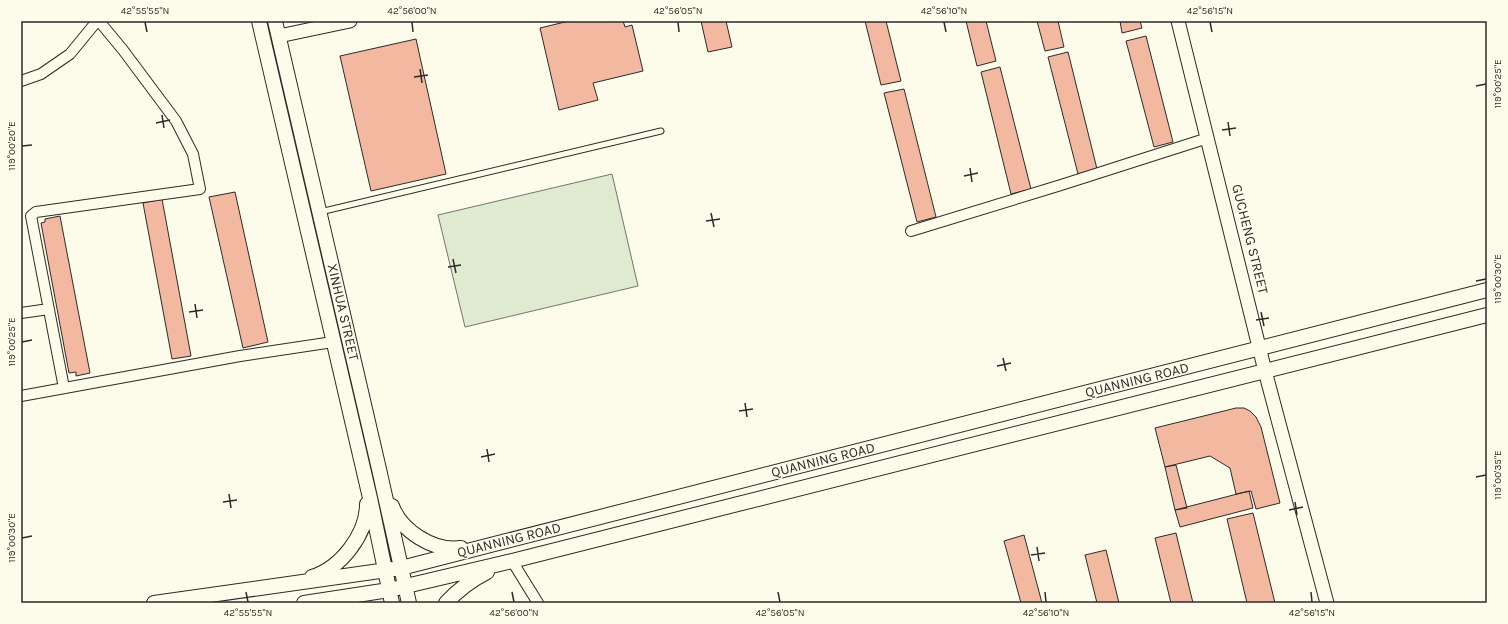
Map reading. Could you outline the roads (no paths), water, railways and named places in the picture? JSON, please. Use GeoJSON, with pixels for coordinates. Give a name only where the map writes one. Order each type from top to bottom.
{"type":"FeatureCollection","features":[{"type":"Feature","properties":{"kind":"main road","name":"XINHUA STREET"},"geometry":{"type":"LineString","coordinates":[[259,21],[362,464],[391,596]]}},
{"type":"Feature","properties":{"kind":"main road","name":"XINHUA STREET"},"geometry":{"type":"LineString","coordinates":[[275,21],[409,603]]}},
{"type":"Feature","properties":{"kind":"main road","name":"QUANNING ROAD"},"geometry":{"type":"LineString","coordinates":[[154,603],[401,568],[1487,290]]}},
{"type":"Feature","properties":{"kind":"main road","name":"QUANNING ROAD"},"geometry":{"type":"LineString","coordinates":[[304,603],[391,596],[405,586],[506,562],[1487,315]]}},
{"type":"Feature","properties":{"kind":"main road"},"geometry":{"type":"LineString","coordinates":[[288,584],[319,575],[341,558],[351,547],[361,532],[366,519],[367,505],[362,464]]}},
{"type":"Feature","properties":{"kind":"main road"},"geometry":{"type":"LineString","coordinates":[[379,469],[398,518],[418,536],[443,548],[456,549],[496,544]]}},
{"type":"Feature","properties":{"kind":"main road"},"geometry":{"type":"LineString","coordinates":[[446,603],[455,593],[472,580],[506,562]]}},
{"type":"Feature","properties":{"kind":"street"},"geometry":{"type":"LineString","coordinates":[[21,81],[41,74],[70,54],[98,21],[123,50],[176,121],[193,154],[200,189],[36,212],[31,216],[64,388]]}},
{"type":"Feature","properties":{"kind":"street"},"geometry":{"type":"LineString","coordinates":[[278,36],[350,21]]}},
{"type":"Feature","properties":{"kind":"street","name":"GUCHENG STREET"},"geometry":{"type":"LineString","coordinates":[[1178,21],[1265,371],[1327,603]]}},
{"type":"Feature","properties":{"kind":"street"},"geometry":{"type":"LineString","coordinates":[[911,231],[1208,138]]}},
{"type":"Feature","properties":{"kind":"street"},"geometry":{"type":"LineString","coordinates":[[21,312],[49,309]]}},
{"type":"Feature","properties":{"kind":"street"},"geometry":{"type":"LineString","coordinates":[[21,396],[240,356],[333,342]]}},
{"type":"Feature","properties":{"kind":"street"},"geometry":{"type":"LineString","coordinates":[[506,562],[538,603]]}},
{"type":"Feature","properties":{"kind":"lane"},"geometry":{"type":"LineString","coordinates":[[320,212],[661,131]]}}]}
